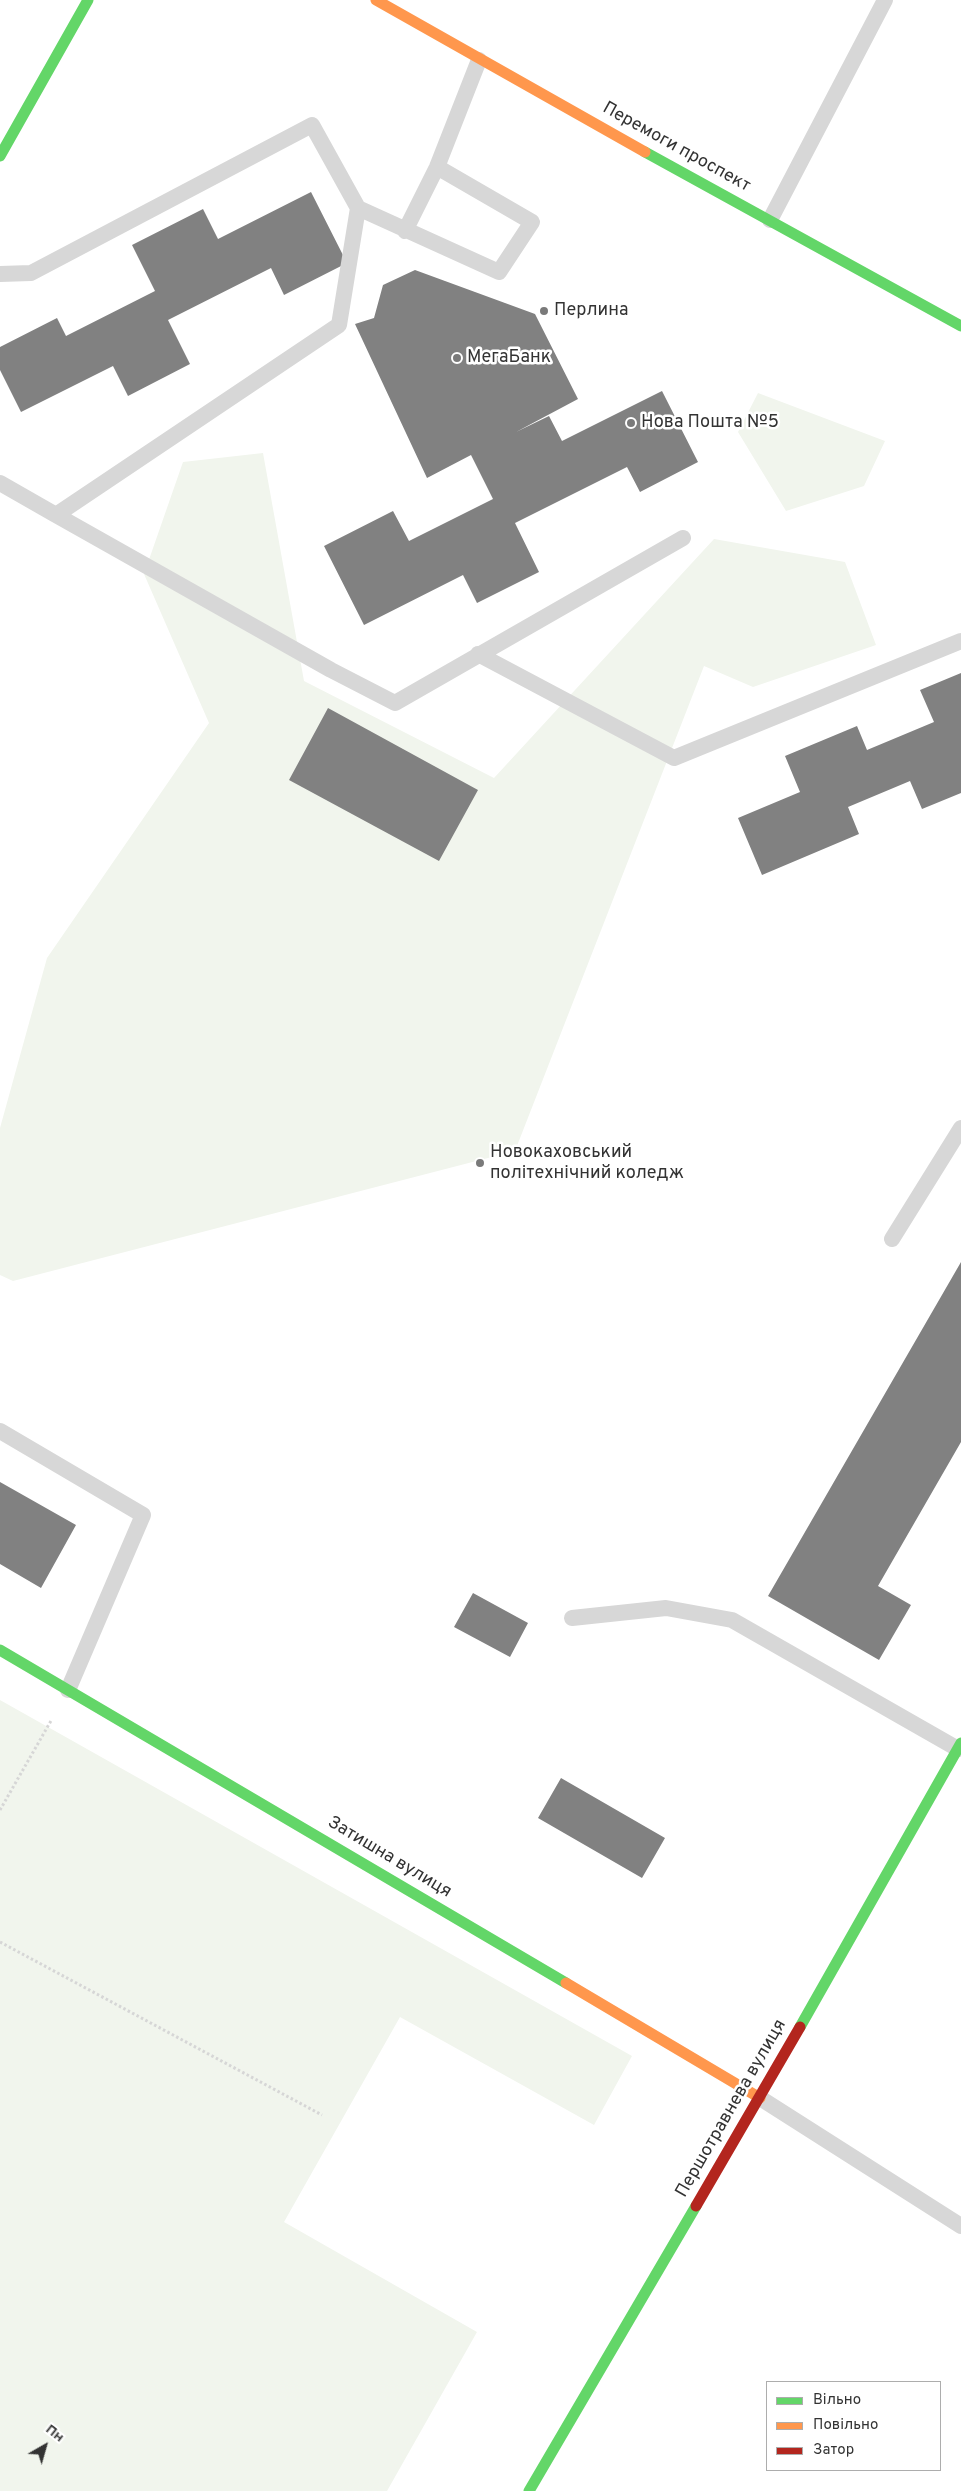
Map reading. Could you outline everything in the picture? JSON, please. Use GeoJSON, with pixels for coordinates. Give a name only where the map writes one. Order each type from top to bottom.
{"type":"FeatureCollection","features":[{"type":"Feature","properties":{"kind":"street"},"geometry":{"type":"LineString","coordinates":[[0,156],[88,0]]}},
{"type":"Feature","properties":{"kind":"street","name":"Перемоги проспект"},"geometry":{"type":"LineString","coordinates":[[377,0],[479,60],[961,326]]}},
{"type":"Feature","properties":{"kind":"street","name":"Затишна вулиця"},"geometry":{"type":"LineString","coordinates":[[0,1650],[760,2098]]}},
{"type":"Feature","properties":{"kind":"street","name":"Першотравнева вулиця"},"geometry":{"type":"LineString","coordinates":[[529,2491],[760,2098],[959,1746]]}},
{"type":"Feature","properties":{"kind":"lane"},"geometry":{"type":"LineString","coordinates":[[770,220],[885,0]]}},
{"type":"Feature","properties":{"kind":"lane"},"geometry":{"type":"LineString","coordinates":[[405,231],[437,167],[479,60]]}},
{"type":"Feature","properties":{"kind":"lane"},"geometry":{"type":"LineString","coordinates":[[0,274],[31,273],[312,125],[358,208],[405,231],[499,272],[532,222],[437,167]]}},
{"type":"Feature","properties":{"kind":"lane"},"geometry":{"type":"LineString","coordinates":[[56,515],[340,325],[358,208]]}},
{"type":"Feature","properties":{"kind":"lane"},"geometry":{"type":"LineString","coordinates":[[0,483],[331,670],[395,703],[683,538]]}},
{"type":"Feature","properties":{"kind":"lane"},"geometry":{"type":"LineString","coordinates":[[478,654],[674,758],[961,641]]}},
{"type":"Feature","properties":{"kind":"lane"},"geometry":{"type":"LineString","coordinates":[[892,1239],[961,1128]]}},
{"type":"Feature","properties":{"kind":"lane"},"geometry":{"type":"LineString","coordinates":[[0,1431],[143,1515],[68,1690]]}},
{"type":"Feature","properties":{"kind":"lane"},"geometry":{"type":"LineString","coordinates":[[572,1618],[666,1608],[732,1620],[959,1746]]}},
{"type":"Feature","properties":{"kind":"lane"},"geometry":{"type":"LineString","coordinates":[[760,2098],[961,2226]]}},
{"type":"Feature","properties":{"kind":"path"},"geometry":{"type":"LineString","coordinates":[[0,1810],[68,1690]]}},
{"type":"Feature","properties":{"kind":"path"},"geometry":{"type":"LineString","coordinates":[[0,1942],[322,2115]]}},
{"type":"Feature","properties":{"kind":"shaded area"},"geometry":{"type":"Polygon","coordinates":[[[758,393],[885,441],[864,486],[786,511],[738,432],[758,393]]]}},
{"type":"Feature","properties":{"kind":"shaded area"},"geometry":{"type":"Polygon","coordinates":[[[263,453],[304,681],[494,778],[714,539],[845,562],[876,645],[753,687],[704,666],[515,1151],[13,1281],[0,1275],[0,1128],[47,958],[209,723],[144,574],[183,462],[263,453]]]}},
{"type":"Feature","properties":{"kind":"shaded area"},"geometry":{"type":"Polygon","coordinates":[[[0,1700],[632,2056],[594,2125],[400,2017],[284,2222],[477,2332],[387,2491],[0,2491],[0,1700]]]}},
{"type":"Feature","properties":{"kind":"building"},"geometry":{"type":"Polygon","coordinates":[[[311,192],[347,263],[284,295],[271,268],[168,320],[190,364],[128,396],[113,366],[21,412],[0,370],[0,347],[57,318],[66,336],[155,291],[132,245],[203,209],[218,239],[311,192]]]}},
{"type":"Feature","properties":{"kind":"building"},"geometry":{"type":"Polygon","coordinates":[[[415,270],[535,314],[578,399],[516,432],[549,416],[562,441],[662,391],[698,462],[640,492],[627,467],[515,523],[539,572],[477,603],[463,575],[364,625],[324,546],[393,511],[409,541],[493,499],[471,455],[427,478],[355,324],[374,318],[383,285],[415,270]]]}},
{"type":"Feature","properties":{"kind":"building"},"geometry":{"type":"Polygon","coordinates":[[[961,673],[961,793],[922,809],[910,781],[848,807],[859,834],[762,875],[738,818],[800,792],[785,756],[857,726],[867,750],[934,722],[920,690],[961,673]]]}},
{"type":"Feature","properties":{"kind":"building"},"geometry":{"type":"Polygon","coordinates":[[[328,708],[478,790],[439,861],[289,780],[328,708]]]}},
{"type":"Feature","properties":{"kind":"building"},"geometry":{"type":"Polygon","coordinates":[[[961,1262],[961,1442],[878,1586],[911,1605],[879,1660],[768,1596],[961,1262]]]}},
{"type":"Feature","properties":{"kind":"building"},"geometry":{"type":"Polygon","coordinates":[[[0,1482],[76,1525],[41,1588],[0,1564],[0,1482]]]}},
{"type":"Feature","properties":{"kind":"building"},"geometry":{"type":"Polygon","coordinates":[[[473,1593],[528,1623],[510,1657],[454,1627],[473,1593]]]}},
{"type":"Feature","properties":{"kind":"building"},"geometry":{"type":"Polygon","coordinates":[[[561,1778],[665,1838],[642,1878],[538,1818],[561,1778]]]}},
{"type":"Feature","properties":{"kind":"traffic: fast"},"geometry":{"type":"LineString","coordinates":[[0,156],[88,0]]}},
{"type":"Feature","properties":{"kind":"traffic: fast"},"geometry":{"type":"LineString","coordinates":[[645,152],[961,326]]}},
{"type":"Feature","properties":{"kind":"traffic: fast"},"geometry":{"type":"LineString","coordinates":[[0,1650],[566,1983]]}},
{"type":"Feature","properties":{"kind":"traffic: fast"},"geometry":{"type":"LineString","coordinates":[[800,2027],[961,1743]]}},
{"type":"Feature","properties":{"kind":"traffic: fast"},"geometry":{"type":"LineString","coordinates":[[529,2491],[696,2206]]}},
{"type":"Feature","properties":{"kind":"traffic: slow"},"geometry":{"type":"LineString","coordinates":[[376,0],[645,152]]}},
{"type":"Feature","properties":{"kind":"traffic: slow"},"geometry":{"type":"LineString","coordinates":[[566,1983],[760,2098]]}},
{"type":"Feature","properties":{"kind":"traffic: jam"},"geometry":{"type":"LineString","coordinates":[[696,2206],[800,2027]]}},
{"type":"Feature","properties":{"kind":"place","name":"Перлина"},"geometry":{"type":"Point","coordinates":[544,311]}},
{"type":"Feature","properties":{"kind":"place","name":"МегаБанк"},"geometry":{"type":"Point","coordinates":[457,358]}},
{"type":"Feature","properties":{"kind":"place","name":"Нова Пошта №5"},"geometry":{"type":"Point","coordinates":[631,423]}},
{"type":"Feature","properties":{"kind":"place","name":"Новокаховський політехнічний коледж"},"geometry":{"type":"Point","coordinates":[480,1163]}}]}
